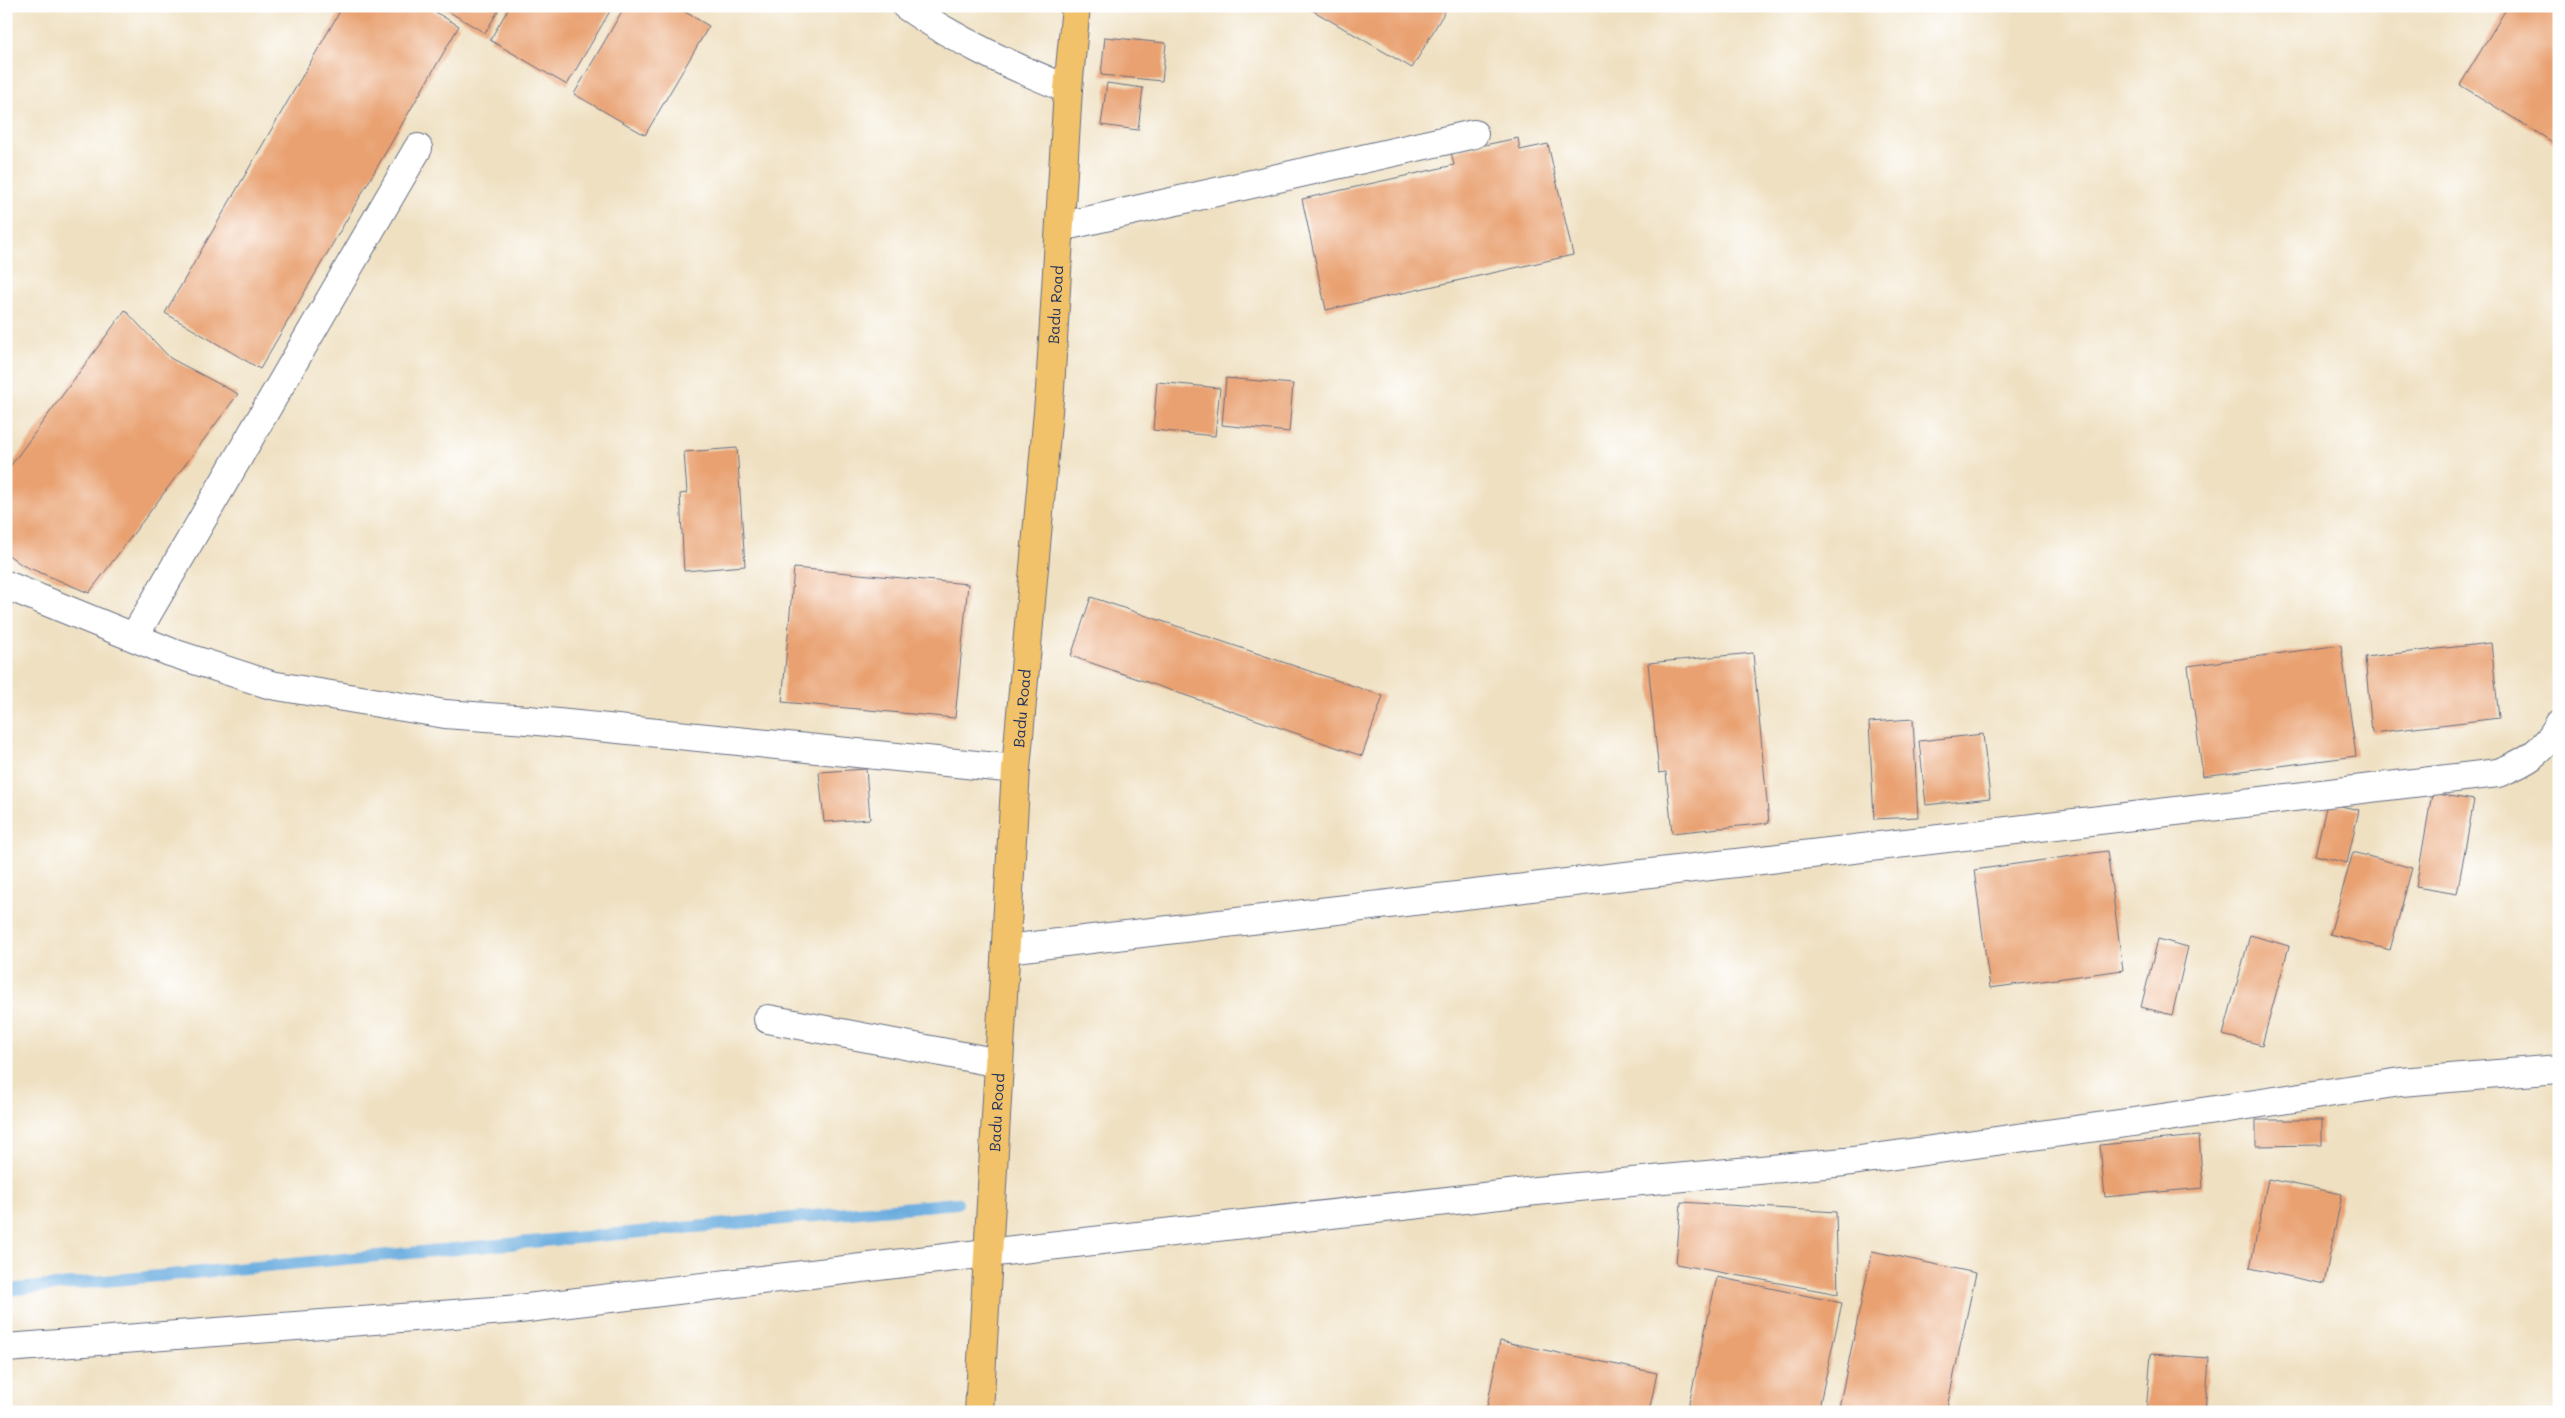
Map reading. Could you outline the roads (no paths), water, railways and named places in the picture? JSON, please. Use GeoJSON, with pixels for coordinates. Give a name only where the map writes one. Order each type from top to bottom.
{"type":"FeatureCollection","features":[{"type":"Feature","properties":{"kind":"main road","name":"Badu Road"},"geometry":{"type":"LineString","coordinates":[[978,1412],[986,1253],[1007,950],[1016,769],[1050,389],[1068,89],[1076,6]]}},
{"type":"Feature","properties":{"kind":"street"},"geometry":{"type":"LineString","coordinates":[[906,6],[942,31],[1000,62],[1068,89]]}},
{"type":"Feature","properties":{"kind":"street"},"geometry":{"type":"LineString","coordinates":[[1060,227],[1474,134]]}},
{"type":"Feature","properties":{"kind":"street"},"geometry":{"type":"LineString","coordinates":[[134,637],[418,148]]}},
{"type":"Feature","properties":{"kind":"street"},"geometry":{"type":"LineString","coordinates":[[6,584],[170,652],[271,685],[374,704],[445,714],[528,720],[1016,769]]}},
{"type":"Feature","properties":{"kind":"street"},"geometry":{"type":"LineString","coordinates":[[1007,950],[2498,773],[2530,760],[2555,732],[2559,724]]}},
{"type":"Feature","properties":{"kind":"street"},"geometry":{"type":"LineString","coordinates":[[768,1019],[999,1063]]}},
{"type":"Feature","properties":{"kind":"street"},"geometry":{"type":"LineString","coordinates":[[6,1348],[519,1309],[986,1253],[1536,1191],[1845,1162],[2155,1119],[2401,1082],[2559,1069]]}},
{"type":"Feature","properties":{"kind":"waterway"},"geometry":{"type":"LineString","coordinates":[[6,1290],[957,1203]]}}]}
